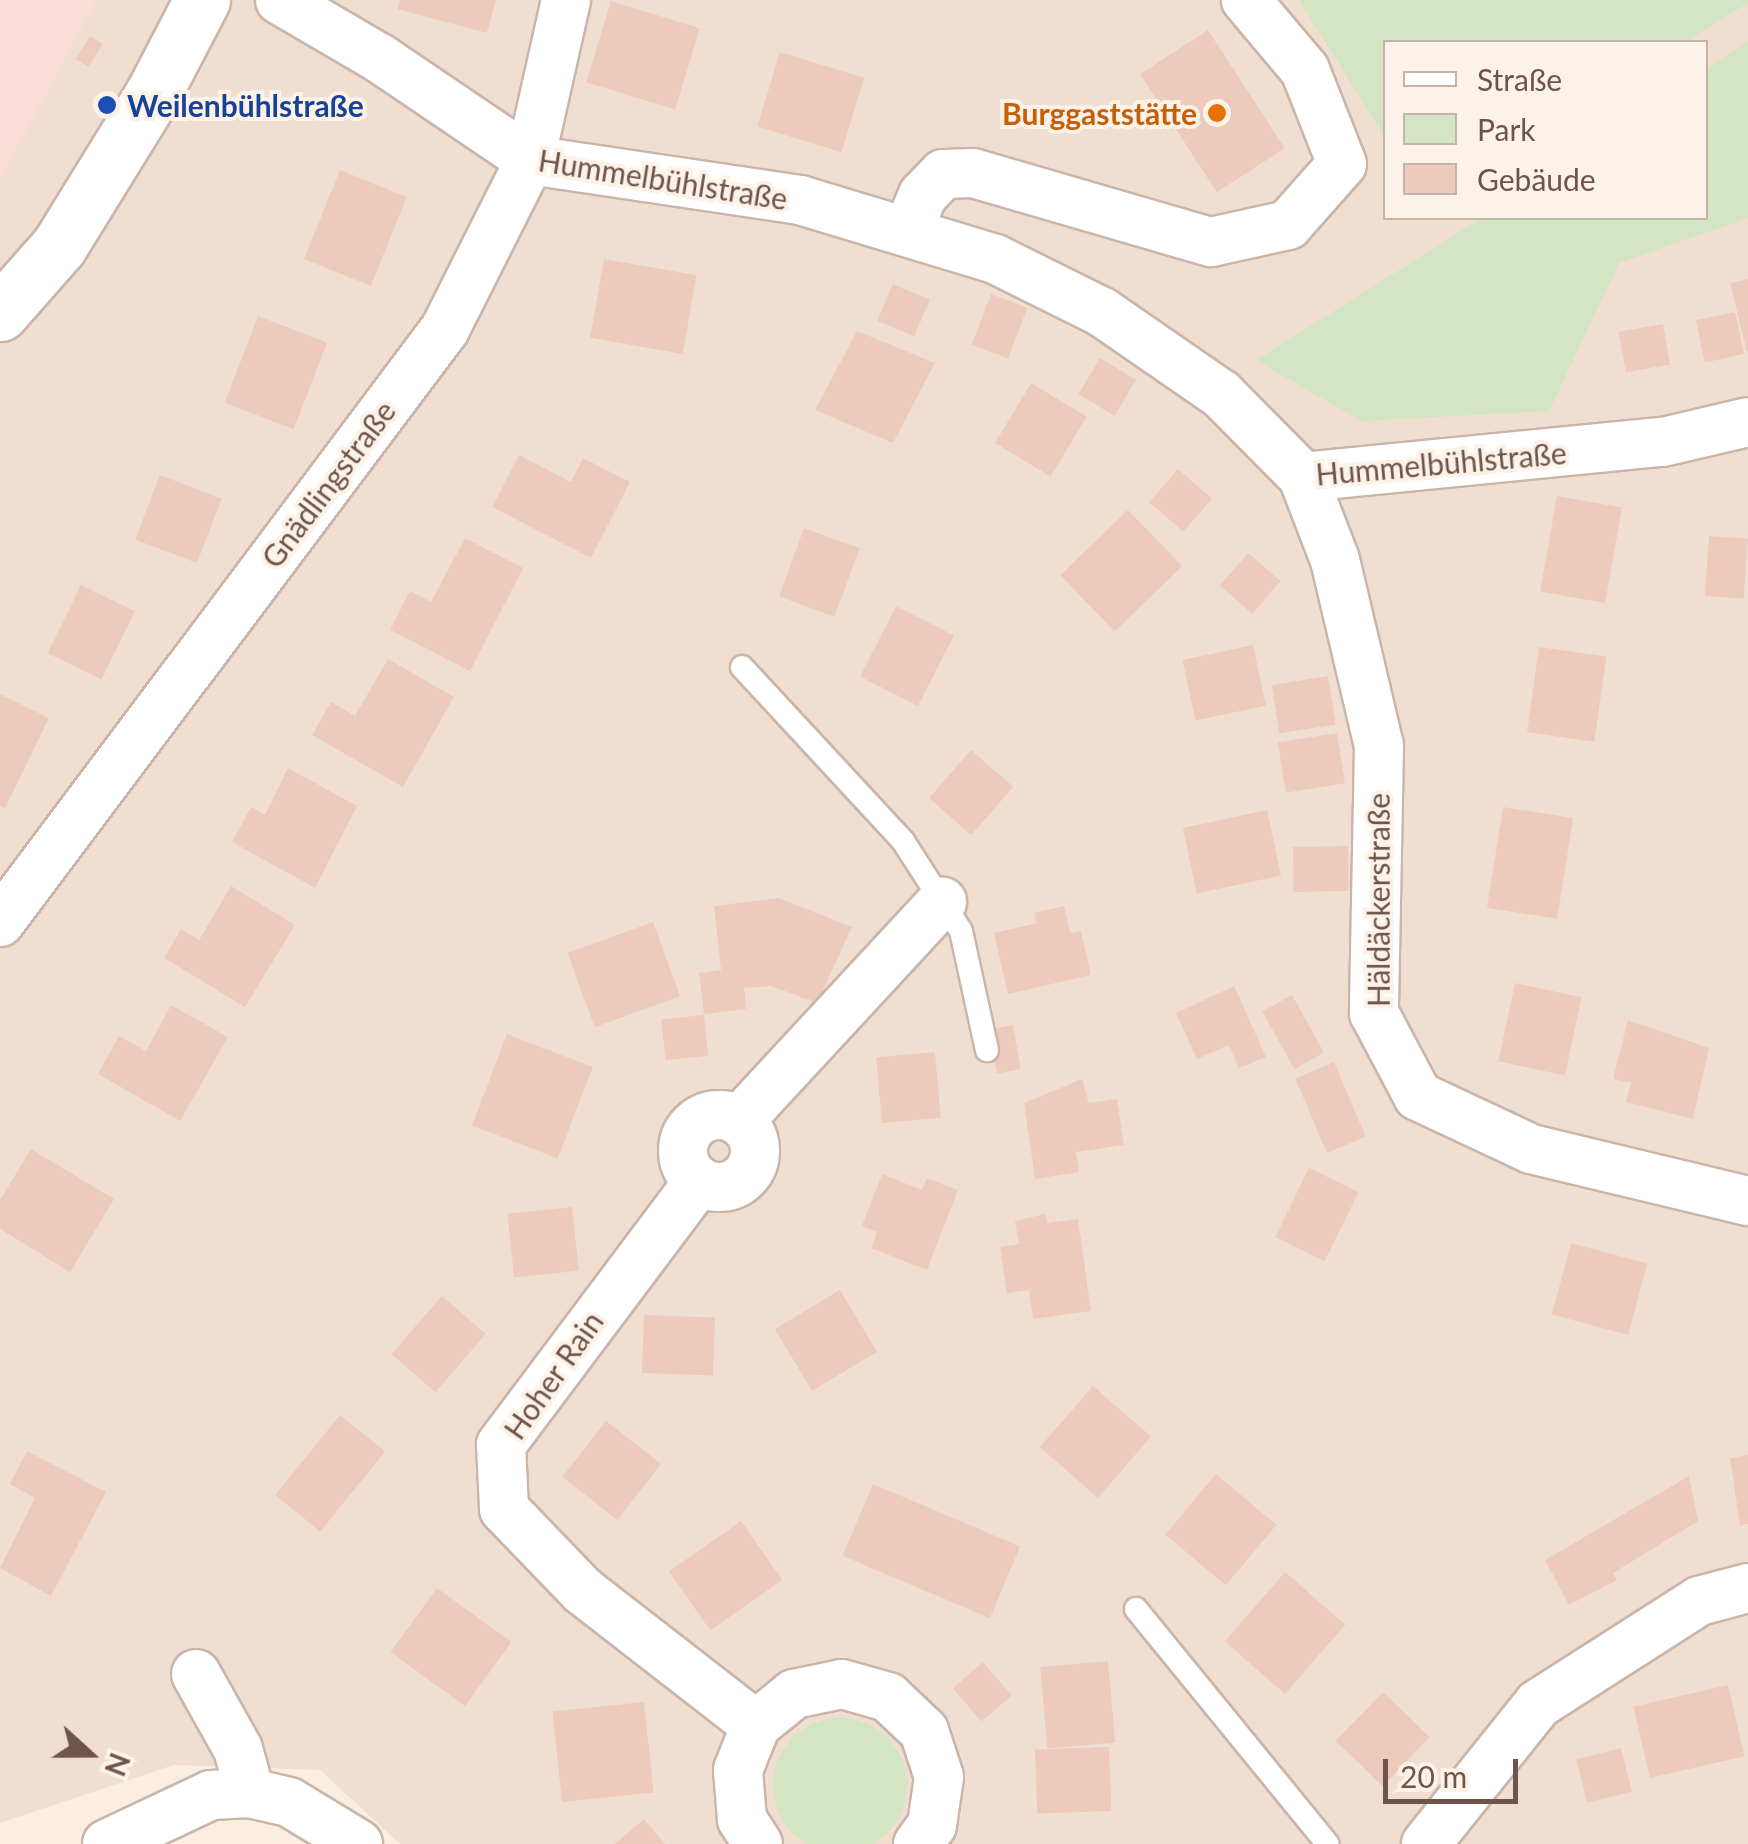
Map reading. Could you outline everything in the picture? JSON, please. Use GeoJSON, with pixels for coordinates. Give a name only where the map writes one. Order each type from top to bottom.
{"type":"FeatureCollection","features":[{"type":"Feature","properties":{"kind":"street"},"geometry":{"type":"LineString","coordinates":[[0,313],[59,246],[153,94],[202,0]]}},
{"type":"Feature","properties":{"kind":"street","name":"Hummelbühlstraße"},"geometry":{"type":"LineString","coordinates":[[280,0],[382,58],[530,160],[800,200],[995,259],[1102,312],[1221,394],[1302,478],[1663,442],[1748,422]]}},
{"type":"Feature","properties":{"kind":"street","name":"Gnädlingstraße"},"geometry":{"type":"LineString","coordinates":[[0,922],[444,329],[530,160],[566,0]]}},
{"type":"Feature","properties":{"kind":"street"},"geometry":{"type":"LineString","coordinates":[[908,230],[923,195],[943,174],[972,173],[1211,242],[1288,225],[1342,164],[1305,70],[1246,0]]}},
{"type":"Feature","properties":{"kind":"street","name":"Häldäckerstraße"},"geometry":{"type":"LineString","coordinates":[[1302,478],[1335,560],[1379,746],[1374,1013],[1418,1096],[1532,1149],[1748,1202]]}},
{"type":"Feature","properties":{"kind":"street","name":"Hoher Rain"},"geometry":{"type":"LineString","coordinates":[[756,1725],[583,1591],[504,1509],[501,1444],[699,1181],[720,1187],[749,1171],[754,1139],[740,1121],[942,902]]}},
{"type":"Feature","properties":{"kind":"street"},"geometry":{"type":"LineString","coordinates":[[1426,1844],[1538,1704],[1700,1601],[1748,1588]]}},
{"type":"Feature","properties":{"kind":"street"},"geometry":{"type":"LineString","coordinates":[[196,1674],[238,1749],[250,1793]]}},
{"type":"Feature","properties":{"kind":"street"},"geometry":{"type":"LineString","coordinates":[[758,1844],[742,1819],[738,1770],[756,1725],[794,1694],[842,1684],[888,1698],[924,1731],[939,1777],[932,1825],[918,1844]]}},
{"type":"Feature","properties":{"kind":"street"},"geometry":{"type":"LineString","coordinates":[[106,1844],[211,1794],[250,1793],[289,1802],[358,1844]]}},
{"type":"Feature","properties":{"kind":"lane"},"geometry":{"type":"LineString","coordinates":[[742,667],[903,841],[961,932],[987,1050]]}},
{"type":"Feature","properties":{"kind":"lane"},"geometry":{"type":"LineString","coordinates":[[1136,1609],[1328,1844]]}},
{"type":"Feature","properties":{"kind":"shaded area"},"geometry":{"type":"Polygon","coordinates":[[[0,0],[97,0],[0,179],[0,0]]]}},
{"type":"Feature","properties":{"kind":"shaded area"},"geometry":{"type":"Polygon","coordinates":[[[74,0],[1748,0],[1748,1844],[400,1844],[320,1770],[174,1765],[0,1823],[0,178],[74,0]]]}},
{"type":"Feature","properties":{"kind":"green space"},"geometry":{"type":"Polygon","coordinates":[[[1299,0],[1748,0],[1688,40],[1383,40],[1383,135],[1299,0]]]}},
{"type":"Feature","properties":{"kind":"green space"},"geometry":{"type":"Polygon","coordinates":[[[1748,41],[1748,218],[1619,263],[1549,411],[1361,421],[1256,360],[1479,220],[1708,220],[1708,68],[1748,41]]]}},
{"type":"Feature","properties":{"kind":"green space"},"geometry":{"type":"Polygon","coordinates":[[[827,1719],[853,1719],[877,1729],[896,1748],[906,1772],[902,1811],[888,1833],[870,1845],[810,1845],[792,1833],[774,1798],[774,1772],[784,1748],[803,1729],[827,1719]]]}},
{"type":"Feature","properties":{"kind":"building"},"geometry":{"type":"Polygon","coordinates":[[[400,0],[496,0],[487,33],[397,9],[400,0]]]}},
{"type":"Feature","properties":{"kind":"building"},"geometry":{"type":"Polygon","coordinates":[[[611,1],[700,28],[675,109],[586,82],[611,1]]]}},
{"type":"Feature","properties":{"kind":"building"},"geometry":{"type":"Polygon","coordinates":[[[1208,30],[1285,148],[1217,192],[1140,74],[1208,30]]]}},
{"type":"Feature","properties":{"kind":"building"},"geometry":{"type":"Polygon","coordinates":[[[90,36],[103,44],[88,67],[76,59],[90,36]]]}},
{"type":"Feature","properties":{"kind":"building"},"geometry":{"type":"Polygon","coordinates":[[[780,52],[864,78],[841,152],[757,127],[780,52]]]}},
{"type":"Feature","properties":{"kind":"building"},"geometry":{"type":"Polygon","coordinates":[[[340,170],[407,197],[371,286],[304,259],[340,170]]]}},
{"type":"Feature","properties":{"kind":"building"},"geometry":{"type":"Polygon","coordinates":[[[604,259],[697,275],[683,354],[590,338],[604,259]]]}},
{"type":"Feature","properties":{"kind":"building"},"geometry":{"type":"Polygon","coordinates":[[[1748,279],[1748,351],[1747,352],[1730,283],[1748,279]]]}},
{"type":"Feature","properties":{"kind":"building"},"geometry":{"type":"Polygon","coordinates":[[[893,284],[930,300],[914,336],[877,321],[893,284]]]}},
{"type":"Feature","properties":{"kind":"building"},"geometry":{"type":"Polygon","coordinates":[[[991,294],[1027,308],[1008,358],[972,344],[991,294]]]}},
{"type":"Feature","properties":{"kind":"building"},"geometry":{"type":"Polygon","coordinates":[[[1735,312],[1744,354],[1705,362],[1696,320],[1735,312]]]}},
{"type":"Feature","properties":{"kind":"building"},"geometry":{"type":"Polygon","coordinates":[[[258,316],[327,343],[294,429],[225,403],[258,316]]]}},
{"type":"Feature","properties":{"kind":"building"},"geometry":{"type":"Polygon","coordinates":[[[1663,324],[1670,364],[1626,372],[1619,332],[1663,324]]]}},
{"type":"Feature","properties":{"kind":"building"},"geometry":{"type":"Polygon","coordinates":[[[857,331],[935,363],[893,443],[815,410],[857,331]]]}},
{"type":"Feature","properties":{"kind":"building"},"geometry":{"type":"Polygon","coordinates":[[[1100,358],[1136,380],[1114,416],[1078,394],[1100,358]]]}},
{"type":"Feature","properties":{"kind":"building"},"geometry":{"type":"Polygon","coordinates":[[[1031,383],[1087,416],[1051,476],[995,443],[1031,383]]]}},
{"type":"Feature","properties":{"kind":"building"},"geometry":{"type":"Polygon","coordinates":[[[519,455],[571,482],[583,458],[630,482],[591,558],[492,507],[519,455]]]}},
{"type":"Feature","properties":{"kind":"building"},"geometry":{"type":"Polygon","coordinates":[[[1178,469],[1212,499],[1183,532],[1149,502],[1178,469]]]}},
{"type":"Feature","properties":{"kind":"building"},"geometry":{"type":"Polygon","coordinates":[[[160,475],[222,499],[197,563],[135,539],[160,475]]]}},
{"type":"Feature","properties":{"kind":"building"},"geometry":{"type":"Polygon","coordinates":[[[1557,496],[1622,507],[1605,603],[1540,592],[1557,496]]]}},
{"type":"Feature","properties":{"kind":"building"},"geometry":{"type":"Polygon","coordinates":[[[1128,510],[1182,566],[1115,631],[1060,575],[1128,510]]]}},
{"type":"Feature","properties":{"kind":"building"},"geometry":{"type":"Polygon","coordinates":[[[804,528],[859,548],[834,617],[779,597],[804,528]]]}},
{"type":"Feature","properties":{"kind":"building"},"geometry":{"type":"Polygon","coordinates":[[[1709,536],[1748,539],[1744,599],[1705,596],[1709,536]]]}},
{"type":"Feature","properties":{"kind":"building"},"geometry":{"type":"Polygon","coordinates":[[[465,538],[523,568],[470,671],[390,630],[410,591],[431,602],[465,538]]]}},
{"type":"Feature","properties":{"kind":"building"},"geometry":{"type":"Polygon","coordinates":[[[1248,553],[1280,581],[1252,614],[1220,585],[1248,553]]]}},
{"type":"Feature","properties":{"kind":"building"},"geometry":{"type":"Polygon","coordinates":[[[81,585],[135,611],[102,680],[48,653],[81,585]]]}},
{"type":"Feature","properties":{"kind":"building"},"geometry":{"type":"Polygon","coordinates":[[[896,606],[954,636],[918,706],[860,676],[896,606]]]}},
{"type":"Feature","properties":{"kind":"building"},"geometry":{"type":"Polygon","coordinates":[[[1253,645],[1266,706],[1195,721],[1183,660],[1253,645]]]}},
{"type":"Feature","properties":{"kind":"building"},"geometry":{"type":"Polygon","coordinates":[[[1539,647],[1606,656],[1594,742],[1527,732],[1539,647]]]}},
{"type":"Feature","properties":{"kind":"building"},"geometry":{"type":"Polygon","coordinates":[[[388,659],[454,697],[403,787],[312,735],[331,702],[355,716],[388,659]]]}},
{"type":"Feature","properties":{"kind":"building"},"geometry":{"type":"Polygon","coordinates":[[[1328,676],[1336,724],[1279,733],[1272,685],[1328,676]]]}},
{"type":"Feature","properties":{"kind":"building"},"geometry":{"type":"Polygon","coordinates":[[[0,694],[49,718],[5,808],[0,806],[0,694]]]}},
{"type":"Feature","properties":{"kind":"building"},"geometry":{"type":"Polygon","coordinates":[[[1337,733],[1345,783],[1286,793],[1278,742],[1337,733]]]}},
{"type":"Feature","properties":{"kind":"building"},"geometry":{"type":"Polygon","coordinates":[[[971,750],[1013,787],[971,835],[929,798],[971,750]]]}},
{"type":"Feature","properties":{"kind":"building"},"geometry":{"type":"Polygon","coordinates":[[[288,768],[357,806],[315,888],[232,842],[251,807],[265,815],[288,768]]]}},
{"type":"Feature","properties":{"kind":"building"},"geometry":{"type":"Polygon","coordinates":[[[1503,807],[1573,818],[1557,919],[1487,908],[1503,807]]]}},
{"type":"Feature","properties":{"kind":"building"},"geometry":{"type":"Polygon","coordinates":[[[1267,810],[1281,876],[1197,893],[1183,828],[1267,810]]]}},
{"type":"Feature","properties":{"kind":"building"},"geometry":{"type":"Polygon","coordinates":[[[1348,846],[1349,891],[1294,892],[1293,847],[1348,846]]]}},
{"type":"Feature","properties":{"kind":"building"},"geometry":{"type":"Polygon","coordinates":[[[231,886],[295,925],[245,1007],[164,958],[181,929],[199,940],[231,886]]]}},
{"type":"Feature","properties":{"kind":"building"},"geometry":{"type":"Polygon","coordinates":[[[779,898],[852,927],[817,1003],[771,986],[744,988],[746,1009],[704,1014],[699,973],[721,970],[714,906],[779,898]]]}},
{"type":"Feature","properties":{"kind":"building"},"geometry":{"type":"Polygon","coordinates":[[[1064,906],[1070,933],[1081,931],[1091,975],[1008,994],[994,933],[1037,923],[1034,913],[1064,906]]]}},
{"type":"Feature","properties":{"kind":"building"},"geometry":{"type":"Polygon","coordinates":[[[653,922],[680,996],[595,1027],[567,953],[653,922]]]}},
{"type":"Feature","properties":{"kind":"building"},"geometry":{"type":"Polygon","coordinates":[[[1515,983],[1582,997],[1565,1075],[1498,1061],[1515,983]]]}},
{"type":"Feature","properties":{"kind":"building"},"geometry":{"type":"Polygon","coordinates":[[[1234,986],[1266,1057],[1239,1068],[1229,1045],[1197,1059],[1176,1013],[1234,986]]]}},
{"type":"Feature","properties":{"kind":"building"},"geometry":{"type":"Polygon","coordinates":[[[1292,995],[1324,1053],[1294,1069],[1262,1011],[1292,995]]]}},
{"type":"Feature","properties":{"kind":"building"},"geometry":{"type":"Polygon","coordinates":[[[171,1005],[228,1037],[180,1121],[98,1074],[119,1036],[146,1051],[171,1005]]]}},
{"type":"Feature","properties":{"kind":"building"},"geometry":{"type":"Polygon","coordinates":[[[704,1015],[708,1056],[666,1060],[661,1019],[704,1015]]]}},
{"type":"Feature","properties":{"kind":"building"},"geometry":{"type":"Polygon","coordinates":[[[1628,1020],[1709,1048],[1693,1119],[1626,1102],[1631,1083],[1613,1079],[1628,1020]]]}},
{"type":"Feature","properties":{"kind":"building"},"geometry":{"type":"Polygon","coordinates":[[[1013,1025],[1021,1069],[997,1073],[989,1029],[1013,1025]]]}},
{"type":"Feature","properties":{"kind":"building"},"geometry":{"type":"Polygon","coordinates":[[[507,1034],[593,1067],[558,1158],[472,1125],[507,1034]]]}},
{"type":"Feature","properties":{"kind":"building"},"geometry":{"type":"Polygon","coordinates":[[[935,1052],[941,1118],[882,1123],[876,1057],[935,1052]]]}},
{"type":"Feature","properties":{"kind":"building"},"geometry":{"type":"Polygon","coordinates":[[[1334,1062],[1366,1137],[1327,1153],[1295,1078],[1334,1062]]]}},
{"type":"Feature","properties":{"kind":"building"},"geometry":{"type":"Polygon","coordinates":[[[1082,1079],[1089,1103],[1117,1099],[1124,1145],[1076,1152],[1079,1172],[1035,1179],[1024,1103],[1082,1079]]]}},
{"type":"Feature","properties":{"kind":"building"},"geometry":{"type":"Polygon","coordinates":[[[31,1149],[114,1199],[70,1272],[0,1229],[0,1200],[31,1149]]]}},
{"type":"Feature","properties":{"kind":"building"},"geometry":{"type":"Polygon","coordinates":[[[1309,1168],[1358,1192],[1325,1261],[1275,1237],[1309,1168]]]}},
{"type":"Feature","properties":{"kind":"building"},"geometry":{"type":"Polygon","coordinates":[[[882,1174],[922,1190],[927,1178],[958,1190],[927,1270],[871,1248],[877,1232],[862,1226],[882,1174]]]}},
{"type":"Feature","properties":{"kind":"building"},"geometry":{"type":"Polygon","coordinates":[[[572,1207],[579,1271],[514,1277],[507,1214],[572,1207]]]}},
{"type":"Feature","properties":{"kind":"building"},"geometry":{"type":"Polygon","coordinates":[[[1045,1214],[1047,1223],[1078,1219],[1091,1311],[1033,1319],[1029,1290],[1007,1293],[1000,1247],[1019,1244],[1015,1221],[1045,1214]]]}},
{"type":"Feature","properties":{"kind":"building"},"geometry":{"type":"Polygon","coordinates":[[[1571,1243],[1647,1263],[1628,1335],[1552,1314],[1571,1243]]]}},
{"type":"Feature","properties":{"kind":"building"},"geometry":{"type":"Polygon","coordinates":[[[840,1290],[877,1352],[812,1391],[775,1329],[840,1290]]]}},
{"type":"Feature","properties":{"kind":"building"},"geometry":{"type":"Polygon","coordinates":[[[442,1296],[486,1334],[435,1392],[391,1354],[442,1296]]]}},
{"type":"Feature","properties":{"kind":"building"},"geometry":{"type":"Polygon","coordinates":[[[644,1315],[715,1317],[713,1375],[642,1373],[644,1315]]]}},
{"type":"Feature","properties":{"kind":"building"},"geometry":{"type":"Polygon","coordinates":[[[1093,1386],[1151,1437],[1098,1498],[1040,1447],[1093,1386]]]}},
{"type":"Feature","properties":{"kind":"building"},"geometry":{"type":"Polygon","coordinates":[[[340,1415],[385,1452],[320,1532],[275,1495],[340,1415]]]}},
{"type":"Feature","properties":{"kind":"building"},"geometry":{"type":"Polygon","coordinates":[[[606,1421],[661,1464],[617,1520],[562,1477],[606,1421]]]}},
{"type":"Feature","properties":{"kind":"building"},"geometry":{"type":"Polygon","coordinates":[[[27,1451],[106,1492],[51,1596],[0,1568],[35,1498],[10,1484],[27,1451]]]}},
{"type":"Feature","properties":{"kind":"building"},"geometry":{"type":"Polygon","coordinates":[[[1748,1455],[1748,1524],[1740,1525],[1730,1458],[1748,1455]]]}},
{"type":"Feature","properties":{"kind":"building"},"geometry":{"type":"Polygon","coordinates":[[[1216,1474],[1277,1525],[1226,1585],[1165,1535],[1216,1474]]]}},
{"type":"Feature","properties":{"kind":"building"},"geometry":{"type":"Polygon","coordinates":[[[1689,1476],[1698,1521],[1613,1573],[1617,1580],[1569,1605],[1545,1560],[1689,1476]]]}},
{"type":"Feature","properties":{"kind":"building"},"geometry":{"type":"Polygon","coordinates":[[[873,1484],[1020,1547],[990,1618],[843,1556],[873,1484]]]}},
{"type":"Feature","properties":{"kind":"building"},"geometry":{"type":"Polygon","coordinates":[[[741,1521],[782,1580],[710,1630],[669,1571],[741,1521]]]}},
{"type":"Feature","properties":{"kind":"building"},"geometry":{"type":"Polygon","coordinates":[[[1285,1572],[1345,1624],[1285,1694],[1225,1641],[1285,1572]]]}},
{"type":"Feature","properties":{"kind":"building"},"geometry":{"type":"Polygon","coordinates":[[[437,1588],[511,1642],[465,1706],[391,1652],[437,1588]]]}},
{"type":"Feature","properties":{"kind":"building"},"geometry":{"type":"Polygon","coordinates":[[[1108,1661],[1115,1743],[1047,1749],[1040,1667],[1108,1661]]]}},
{"type":"Feature","properties":{"kind":"building"},"geometry":{"type":"Polygon","coordinates":[[[983,1662],[1012,1695],[982,1721],[953,1688],[983,1662]]]}},
{"type":"Feature","properties":{"kind":"building"},"geometry":{"type":"Polygon","coordinates":[[[1728,1685],[1744,1756],[1650,1778],[1633,1707],[1728,1685]]]}},
{"type":"Feature","properties":{"kind":"building"},"geometry":{"type":"Polygon","coordinates":[[[1383,1692],[1430,1737],[1383,1786],[1336,1741],[1383,1692]]]}},
{"type":"Feature","properties":{"kind":"building"},"geometry":{"type":"Polygon","coordinates":[[[644,1702],[654,1793],[562,1802],[553,1712],[644,1702]]]}},
{"type":"Feature","properties":{"kind":"building"},"geometry":{"type":"Polygon","coordinates":[[[1109,1747],[1111,1811],[1037,1814],[1035,1750],[1109,1747]]]}},
{"type":"Feature","properties":{"kind":"building"},"geometry":{"type":"Polygon","coordinates":[[[1621,1748],[1632,1792],[1587,1803],[1576,1759],[1621,1748]]]}},
{"type":"Feature","properties":{"kind":"building"},"geometry":{"type":"Polygon","coordinates":[[[644,1819],[665,1844],[615,1844],[644,1819]]]}},
{"type":"Feature","properties":{"kind":"place","name":"Weilenbühlstraße"},"geometry":{"type":"Point","coordinates":[107,105]}},
{"type":"Feature","properties":{"kind":"place","name":"Burggaststätte"},"geometry":{"type":"Point","coordinates":[1217,113]}}]}
